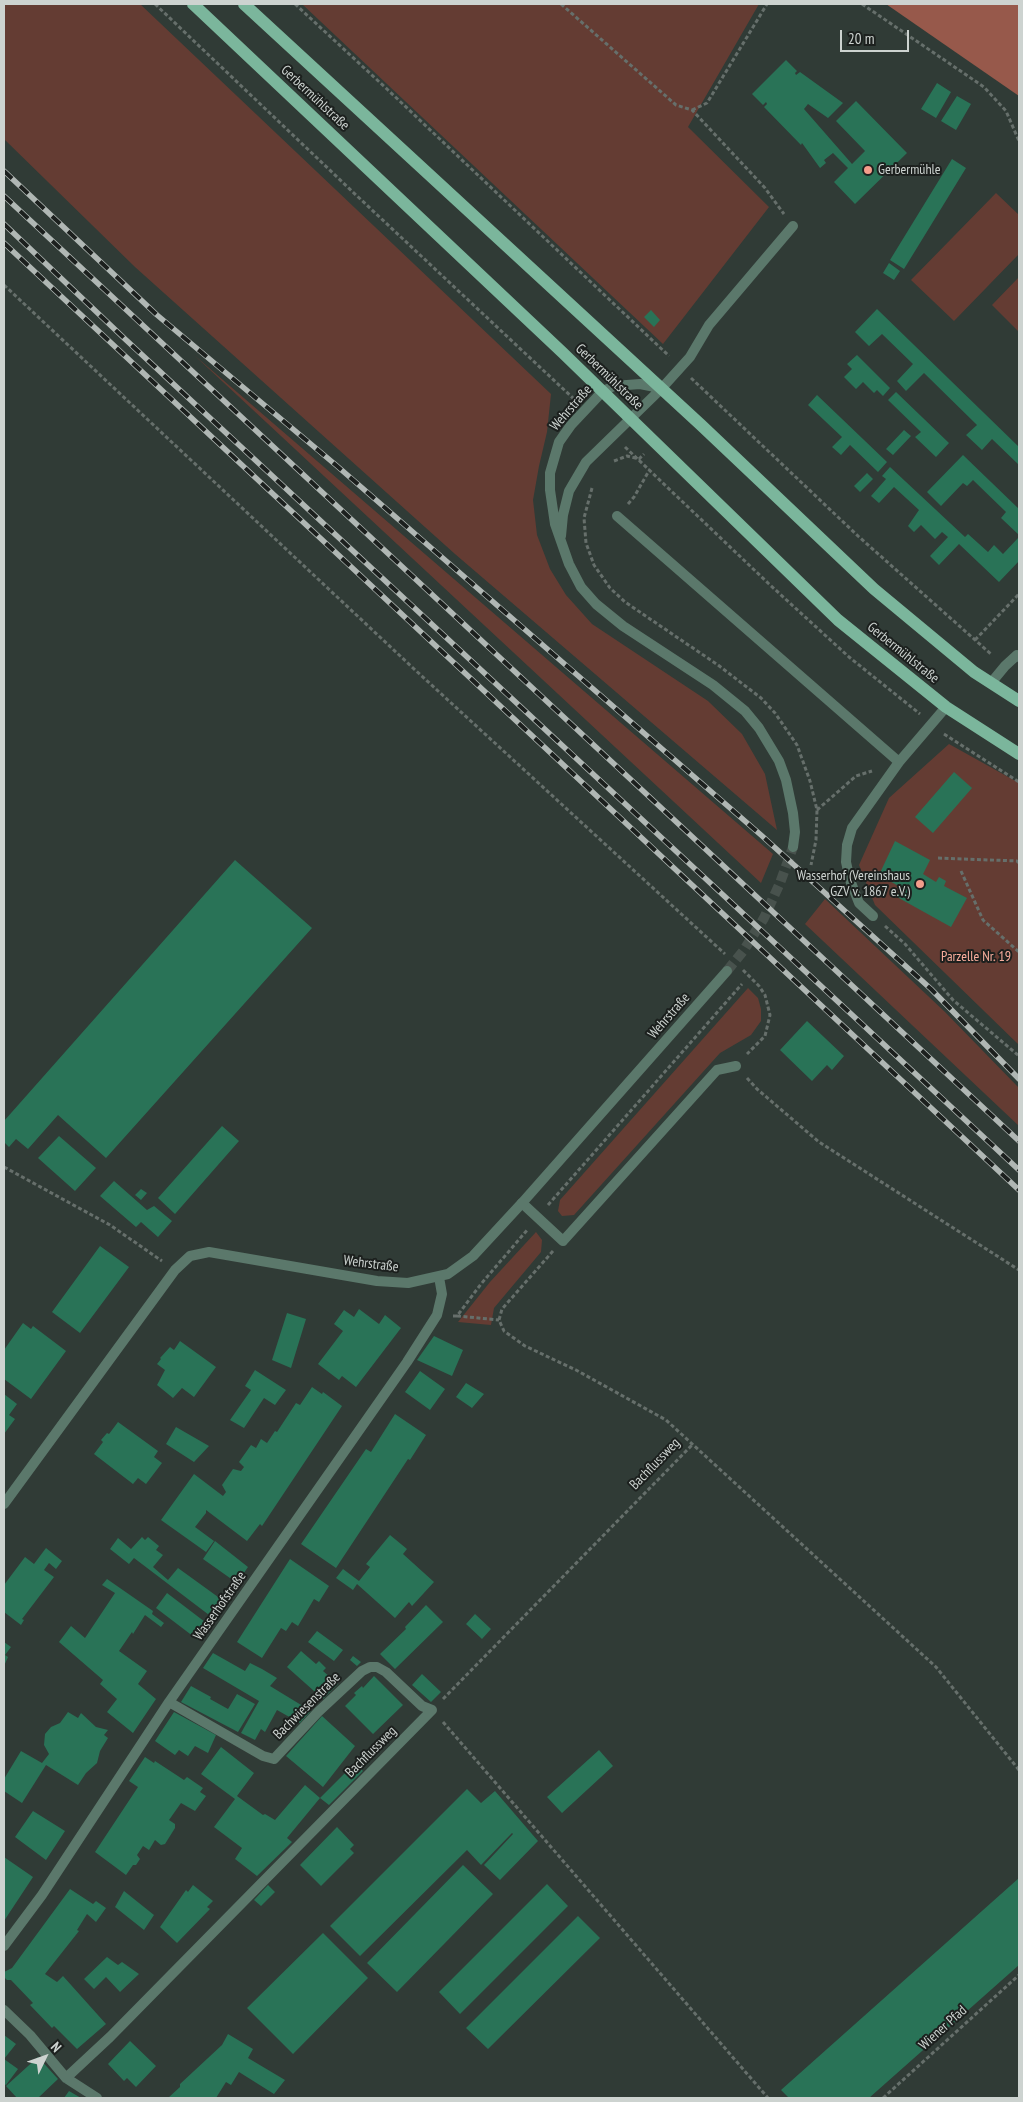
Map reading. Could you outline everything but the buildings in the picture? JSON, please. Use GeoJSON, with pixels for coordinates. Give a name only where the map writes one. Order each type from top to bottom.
{"type":"FeatureCollection","features":[{"type":"Feature","properties":{"kind":"main road","name":"Gerbermühlstraße"},"geometry":{"type":"LineString","coordinates":[[193,4],[603,391],[838,620],[946,707],[1019,754]]}},
{"type":"Feature","properties":{"kind":"main road","name":"Gerbermühlstraße"},"geometry":{"type":"LineString","coordinates":[[244,4],[662,388],[874,589],[974,672],[1019,702]]}},
{"type":"Feature","properties":{"kind":"street"},"geometry":{"type":"LineString","coordinates":[[662,388],[681,368],[709,325],[793,226]]}},
{"type":"Feature","properties":{"kind":"street","name":"Wehrstraße"},"geometry":{"type":"LineString","coordinates":[[662,388],[648,384],[629,384],[614,386],[603,391],[585,409],[560,442],[550,473],[552,508],[561,542],[568,564],[581,587],[596,604],[623,626],[714,685],[745,711],[759,728],[779,761],[786,780],[793,813],[793,847]]}},
{"type":"Feature","properties":{"kind":"street","name":"Wehrstraße"},"geometry":{"type":"LineString","coordinates":[[561,542],[563,515],[569,490],[574,480],[586,462],[662,388]]}},
{"type":"Feature","properties":{"kind":"street"},"geometry":{"type":"LineString","coordinates":[[617,516],[899,762]]}},
{"type":"Feature","properties":{"kind":"street"},"geometry":{"type":"LineString","coordinates":[[991,683],[1005,666],[1017,655],[1019,657]]}},
{"type":"Feature","properties":{"kind":"street"},"geometry":{"type":"LineString","coordinates":[[873,916],[859,903],[850,880],[846,862],[847,845],[852,828],[899,762],[946,707]]}},
{"type":"Feature","properties":{"kind":"street","name":"Wehrstraße"},"geometry":{"type":"LineString","coordinates":[[4,1504],[175,1270],[190,1256],[209,1252],[377,1281],[408,1283],[439,1277],[458,1268],[474,1256],[522,1203],[727,970]]}},
{"type":"Feature","properties":{"kind":"street"},"geometry":{"type":"LineString","coordinates":[[522,1203],[562,1241],[717,1070],[736,1066]]}},
{"type":"Feature","properties":{"kind":"street","name":"Wasserhofstraße"},"geometry":{"type":"LineString","coordinates":[[4,1946],[42,1895],[169,1702],[402,1370],[437,1315],[442,1294],[439,1277]]}},
{"type":"Feature","properties":{"kind":"street","name":"Bachwiesenstraße"},"geometry":{"type":"LineString","coordinates":[[169,1702],[263,1756],[274,1759],[318,1712],[362,1671],[370,1667],[386,1672],[422,1706],[432,1710]]}},
{"type":"Feature","properties":{"kind":"street","name":"Bachflussweg"},"geometry":{"type":"LineString","coordinates":[[66,2078],[110,2037],[432,1710]]}},
{"type":"Feature","properties":{"kind":"street"},"geometry":{"type":"LineString","coordinates":[[4,2010],[30,2035],[66,2078],[97,2098]]}},
{"type":"Feature","properties":{"kind":"path"},"geometry":{"type":"LineString","coordinates":[[155,4],[585,409]]}},
{"type":"Feature","properties":{"kind":"path"},"geometry":{"type":"LineString","coordinates":[[295,4],[681,368]]}},
{"type":"Feature","properties":{"kind":"path"},"geometry":{"type":"LineString","coordinates":[[561,4],[676,105],[692,110],[765,188],[793,226]]}},
{"type":"Feature","properties":{"kind":"path"},"geometry":{"type":"LineString","coordinates":[[692,110],[707,103],[767,4]]}},
{"type":"Feature","properties":{"kind":"path"},"geometry":{"type":"LineString","coordinates":[[862,4],[984,87],[1006,111],[1019,141]]}},
{"type":"Feature","properties":{"kind":"path"},"geometry":{"type":"LineString","coordinates":[[4,285],[413,668],[730,958]]}},
{"type":"Feature","properties":{"kind":"path"},"geometry":{"type":"LineString","coordinates":[[705,392],[858,536],[1005,666]]}},
{"type":"Feature","properties":{"kind":"path"},"geometry":{"type":"LineString","coordinates":[[612,435],[849,658],[942,733],[1019,782]]}},
{"type":"Feature","properties":{"kind":"path"},"geometry":{"type":"LineString","coordinates":[[610,463],[616,458],[628,456],[639,459]]}},
{"type":"Feature","properties":{"kind":"path"},"geometry":{"type":"LineString","coordinates":[[634,497],[650,469]]}},
{"type":"Feature","properties":{"kind":"path"},"geometry":{"type":"LineString","coordinates":[[595,481],[584,518],[586,543],[594,565],[610,588],[625,602],[718,665]]}},
{"type":"Feature","properties":{"kind":"path"},"geometry":{"type":"LineString","coordinates":[[975,640],[1019,594]]}},
{"type":"Feature","properties":{"kind":"path"},"geometry":{"type":"LineString","coordinates":[[816,810],[856,776]]}},
{"type":"Feature","properties":{"kind":"path"},"geometry":{"type":"LineString","coordinates":[[938,858],[1017,861],[1019,863]]}},
{"type":"Feature","properties":{"kind":"path"},"geometry":{"type":"LineString","coordinates":[[960,871],[983,920],[1019,952]]}},
{"type":"Feature","properties":{"kind":"path"},"geometry":{"type":"LineString","coordinates":[[873,916],[905,944],[953,1000],[1019,1056]]}},
{"type":"Feature","properties":{"kind":"path"},"geometry":{"type":"LineString","coordinates":[[737,965],[759,986],[765,995],[770,1015],[765,1036],[736,1066],[757,1089],[819,1142],[1019,1270]]}},
{"type":"Feature","properties":{"kind":"path"},"geometry":{"type":"LineString","coordinates":[[457,1316],[481,1284],[538,1217],[742,984]]}},
{"type":"Feature","properties":{"kind":"path"},"geometry":{"type":"LineString","coordinates":[[4,1167],[110,1225],[175,1270]]}},
{"type":"Feature","properties":{"kind":"path"},"geometry":{"type":"LineString","coordinates":[[562,1241],[502,1309],[499,1320],[504,1331],[513,1339],[576,1370],[666,1420],[936,1667],[1019,1770]]}},
{"type":"Feature","properties":{"kind":"path"},"geometry":{"type":"LineString","coordinates":[[437,1315],[499,1320]]}},
{"type":"Feature","properties":{"kind":"path","name":"Bachflussweg"},"geometry":{"type":"LineString","coordinates":[[432,1710],[693,1444]]}},
{"type":"Feature","properties":{"kind":"path"},"geometry":{"type":"LineString","coordinates":[[432,1710],[768,2098]]}},
{"type":"Feature","properties":{"kind":"path","name":"Wiener Pfad"},"geometry":{"type":"LineString","coordinates":[[883,2098],[1019,1975]]}},
{"type":"Feature","properties":{"kind":"green space"},"geometry":{"type":"Polygon","coordinates":[[[4,4],[140,4],[551,394],[547,432],[533,500],[537,535],[550,569],[566,595],[592,624],[708,701],[742,734],[765,774],[777,830],[455,554],[135,267],[4,139],[4,4]]]}},
{"type":"Feature","properties":{"kind":"green space"},"geometry":{"type":"Polygon","coordinates":[[[302,4],[759,4],[688,127],[769,207],[663,344],[302,4]]]}},
{"type":"Feature","properties":{"kind":"green space"},"geometry":{"type":"Polygon","coordinates":[[[996,193],[1019,215],[1019,254],[954,321],[911,280],[996,193]]]}},
{"type":"Feature","properties":{"kind":"green space"},"geometry":{"type":"Polygon","coordinates":[[[1019,277],[1019,332],[992,305],[1019,277]]]}},
{"type":"Feature","properties":{"kind":"green space"},"geometry":{"type":"Polygon","coordinates":[[[194,355],[773,854],[761,883],[194,355]]]}},
{"type":"Feature","properties":{"kind":"green space","name":"Parzelle Nr. 19"},"geometry":{"type":"Polygon","coordinates":[[[949,744],[1019,783],[1019,1045],[875,905],[859,865],[889,798],[949,744]]]}},
{"type":"Feature","properties":{"kind":"green space"},"geometry":{"type":"Polygon","coordinates":[[[825,899],[945,1012],[1019,1088],[1019,1126],[805,924],[825,899]]]}},
{"type":"Feature","properties":{"kind":"green space"},"geometry":{"type":"Polygon","coordinates":[[[748,988],[758,998],[761,1009],[761,1021],[751,1035],[720,1053],[574,1215],[562,1216],[558,1211],[560,1200],[748,988]]]}},
{"type":"Feature","properties":{"kind":"green space"},"geometry":{"type":"Polygon","coordinates":[[[536,1232],[542,1240],[541,1252],[494,1308],[491,1325],[458,1322],[490,1282],[536,1232]]]}},
{"type":"Feature","properties":{"kind":"shaded area"},"geometry":{"type":"Polygon","coordinates":[[[886,4],[1019,4],[1019,96],[951,49],[886,4]]]}},
{"type":"Feature","properties":{"kind":"tunnel"},"geometry":{"type":"LineString","coordinates":[[727,971],[744,950],[764,918],[780,883],[793,847]]}},
{"type":"Feature","properties":{"kind":"railway"},"geometry":{"type":"LineString","coordinates":[[4,171],[157,315],[337,466],[761,835],[931,989],[1019,1079]]}},
{"type":"Feature","properties":{"kind":"railway"},"geometry":{"type":"LineString","coordinates":[[4,196],[1019,1141]]}},
{"type":"Feature","properties":{"kind":"railway"},"geometry":{"type":"LineString","coordinates":[[4,224],[125,339],[1019,1170]]}},
{"type":"Feature","properties":{"kind":"railway"},"geometry":{"type":"LineString","coordinates":[[4,243],[1019,1190]]}},
{"type":"Feature","properties":{"kind":"place","name":"Gerbermühle"},"geometry":{"type":"Point","coordinates":[868,170]}},
{"type":"Feature","properties":{"kind":"place","name":"Wasserhof (Vereinshaus GZV v. 1867 e.V.)"},"geometry":{"type":"Point","coordinates":[920,884]}}]}
